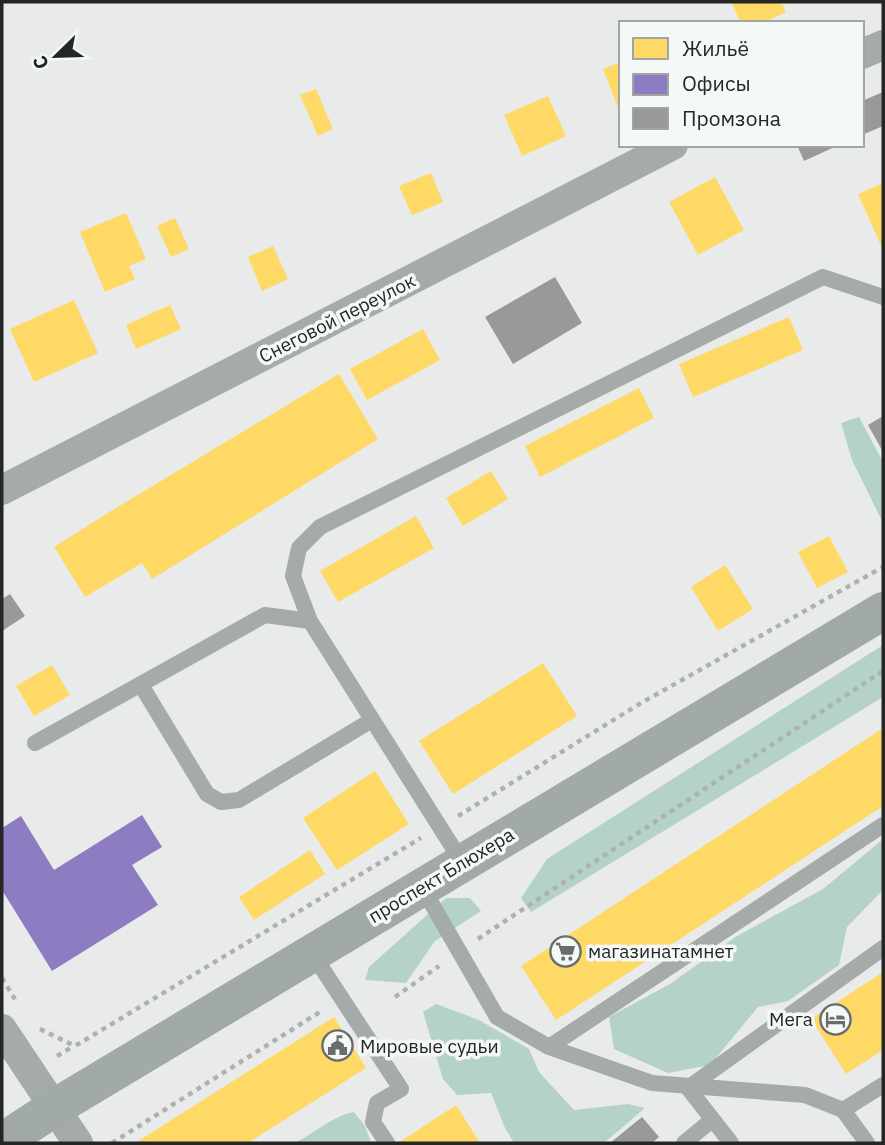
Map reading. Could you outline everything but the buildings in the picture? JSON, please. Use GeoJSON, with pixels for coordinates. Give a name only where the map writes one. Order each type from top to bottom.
{"type":"FeatureCollection","features":[{"type":"Feature","properties":{"kind":"main road","name":"проспект Блюхера"},"geometry":{"type":"LineString","coordinates":[[2,1142],[462,862],[883,611]]}},
{"type":"Feature","properties":{"kind":"street"},"geometry":{"type":"LineString","coordinates":[[864,53],[883,45]]}},
{"type":"Feature","properties":{"kind":"street","name":"Снеговой переулок"},"geometry":{"type":"LineString","coordinates":[[2,491],[669,147]]}},
{"type":"Feature","properties":{"kind":"street"},"geometry":{"type":"LineString","coordinates":[[2,1029],[78,1143]]}},
{"type":"Feature","properties":{"kind":"lane"},"geometry":{"type":"LineString","coordinates":[[462,862],[310,621],[293,576],[299,548],[320,527],[822,277],[883,298]]}},
{"type":"Feature","properties":{"kind":"lane"},"geometry":{"type":"LineString","coordinates":[[35,743],[264,615],[310,621]]}},
{"type":"Feature","properties":{"kind":"lane"},"geometry":{"type":"LineString","coordinates":[[141,685],[207,794],[221,802],[239,800],[372,720]]}},
{"type":"Feature","properties":{"kind":"lane"},"geometry":{"type":"LineString","coordinates":[[549,1046],[883,825]]}},
{"type":"Feature","properties":{"kind":"lane"},"geometry":{"type":"LineString","coordinates":[[422,887],[497,1017],[549,1046],[652,1083],[688,1088],[805,1095],[843,1110],[867,1143]]}},
{"type":"Feature","properties":{"kind":"lane"},"geometry":{"type":"LineString","coordinates":[[688,1088],[883,948]]}},
{"type":"Feature","properties":{"kind":"lane"},"geometry":{"type":"LineString","coordinates":[[312,953],[401,1089],[377,1103],[373,1122],[387,1143]]}},
{"type":"Feature","properties":{"kind":"lane"},"geometry":{"type":"LineString","coordinates":[[843,1110],[883,1085]]}},
{"type":"Feature","properties":{"kind":"lane"},"geometry":{"type":"LineString","coordinates":[[688,1088],[731,1143]]}},
{"type":"Feature","properties":{"kind":"lane"},"geometry":{"type":"LineString","coordinates":[[684,1143],[712,1120]]}},
{"type":"Feature","properties":{"kind":"path"},"geometry":{"type":"LineString","coordinates":[[395,997],[883,671]]}},
{"type":"Feature","properties":{"kind":"path"},"geometry":{"type":"LineString","coordinates":[[113,1143],[342,999]]}},
{"type":"Feature","properties":{"kind":"green space"},"geometry":{"type":"Polygon","coordinates":[[[859,417],[883,462],[883,523],[852,460],[841,423],[859,417]]]}},
{"type":"Feature","properties":{"kind":"green space"},"geometry":{"type":"Polygon","coordinates":[[[883,645],[883,697],[531,912],[521,898],[547,859],[883,645]]]}},
{"type":"Feature","properties":{"kind":"green space"},"geometry":{"type":"Polygon","coordinates":[[[883,839],[883,890],[847,927],[839,965],[788,1001],[758,1007],[710,1065],[668,1073],[614,1049],[609,1017],[670,984],[737,936],[823,889],[883,839]]]}},
{"type":"Feature","properties":{"kind":"green space"},"geometry":{"type":"Polygon","coordinates":[[[446,898],[470,898],[481,911],[435,941],[406,983],[365,980],[369,967],[446,898]]]}},
{"type":"Feature","properties":{"kind":"green space"},"geometry":{"type":"Polygon","coordinates":[[[436,1004],[479,1020],[529,1049],[539,1072],[574,1110],[628,1104],[645,1108],[604,1143],[514,1143],[491,1093],[457,1095],[443,1079],[423,1012],[436,1004]]]}},
{"type":"Feature","properties":{"kind":"green space"},"geometry":{"type":"Polygon","coordinates":[[[354,1112],[365,1126],[371,1143],[295,1143],[331,1121],[354,1112]]]}},
{"type":"Feature","properties":{"kind":"place","name":"магазинатамнет"},"geometry":{"type":"Point","coordinates":[565,951]}},
{"type":"Feature","properties":{"kind":"place","name":"Мега"},"geometry":{"type":"Point","coordinates":[836,1019]}},
{"type":"Feature","properties":{"kind":"place","name":"Мировые судьи"},"geometry":{"type":"Point","coordinates":[337,1046]}}]}
